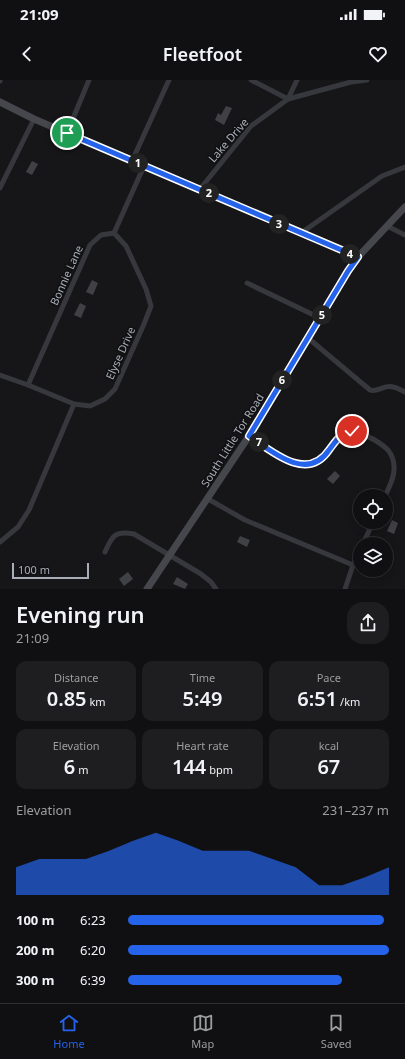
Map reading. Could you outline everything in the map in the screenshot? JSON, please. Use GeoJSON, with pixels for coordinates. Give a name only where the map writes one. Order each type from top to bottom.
{"type":"FeatureCollection","features":[{"type":"Feature","properties":{"kind":"street"},"geometry":{"type":"LineString","coordinates":[[67,133],[89,80]]}},
{"type":"Feature","properties":{"kind":"street"},"geometry":{"type":"LineString","coordinates":[[132,161],[169,80]]}},
{"type":"Feature","properties":{"kind":"street"},"geometry":{"type":"LineString","coordinates":[[251,80],[288,99],[297,80]]}},
{"type":"Feature","properties":{"kind":"street","name":"Lake Drive"},"geometry":{"type":"LineString","coordinates":[[200,189],[251,126],[288,99],[350,82],[367,80]]}},
{"type":"Feature","properties":{"kind":"street"},"geometry":{"type":"LineString","coordinates":[[0,102],[34,119],[358,257]]}},
{"type":"Feature","properties":{"kind":"street"},"geometry":{"type":"LineString","coordinates":[[0,188],[34,119]]}},
{"type":"Feature","properties":{"kind":"street"},"geometry":{"type":"LineString","coordinates":[[114,234],[144,166]]}},
{"type":"Feature","properties":{"kind":"street"},"geometry":{"type":"LineString","coordinates":[[301,233],[382,176],[405,167]]}},
{"type":"Feature","properties":{"kind":"street","name":"South Little Tor Road"},"geometry":{"type":"LineString","coordinates":[[147,589],[249,436],[348,271],[358,257],[405,206]]}},
{"type":"Feature","properties":{"kind":"street"},"geometry":{"type":"LineString","coordinates":[[387,226],[405,235]]}},
{"type":"Feature","properties":{"kind":"street","name":"Bonnie Lane"},"geometry":{"type":"LineString","coordinates":[[28,385],[90,245],[101,235],[114,234]]}},
{"type":"Feature","properties":{"kind":"street","name":"Elyse Drive"},"geometry":{"type":"LineString","coordinates":[[0,374],[74,404],[90,406],[105,399],[115,389],[151,306],[146,289],[126,246],[114,234]]}},
{"type":"Feature","properties":{"kind":"street"},"geometry":{"type":"LineString","coordinates":[[247,283],[320,318]]}},
{"type":"Feature","properties":{"kind":"street"},"geometry":{"type":"LineString","coordinates":[[308,338],[370,390],[374,391],[388,386],[398,388],[405,392]]}},
{"type":"Feature","properties":{"kind":"street"},"geometry":{"type":"LineString","coordinates":[[0,542],[18,527],[29,510],[74,404]]}},
{"type":"Feature","properties":{"kind":"street"},"geometry":{"type":"LineString","coordinates":[[249,436],[280,457],[291,463],[302,465],[321,459],[337,438],[344,432],[352,431],[359,433],[376,441],[387,450],[392,458],[395,466],[394,475],[387,489]]}},
{"type":"Feature","properties":{"kind":"street"},"geometry":{"type":"LineString","coordinates":[[208,499],[245,520],[353,565],[345,589]]}},
{"type":"Feature","properties":{"kind":"street"},"geometry":{"type":"LineString","coordinates":[[105,552],[111,539],[118,533],[126,532],[134,534],[201,574],[211,582],[216,589]]}},
{"type":"Feature","properties":{"kind":"building"},"geometry":{"type":"Polygon","coordinates":[[[226,106],[232,108],[224,125],[215,120],[218,113],[221,115],[226,106]]]}},
{"type":"Feature","properties":{"kind":"building"},"geometry":{"type":"Polygon","coordinates":[[[32,161],[38,164],[32,175],[26,172],[32,161]]]}},
{"type":"Feature","properties":{"kind":"building"},"geometry":{"type":"Polygon","coordinates":[[[92,280],[98,283],[93,295],[86,292],[92,280]]]}},
{"type":"Feature","properties":{"kind":"building"},"geometry":{"type":"Polygon","coordinates":[[[80,303],[86,306],[81,318],[74,315],[80,303]]]}},
{"type":"Feature","properties":{"kind":"building"},"geometry":{"type":"Polygon","coordinates":[[[335,471],[340,476],[333,484],[327,479],[335,471]]]}},
{"type":"Feature","properties":{"kind":"building"},"geometry":{"type":"Polygon","coordinates":[[[393,520],[398,523],[394,534],[387,531],[388,529],[393,529],[393,520]]]}},
{"type":"Feature","properties":{"kind":"building"},"geometry":{"type":"Polygon","coordinates":[[[240,536],[250,540],[247,547],[237,542],[240,536]]]}},
{"type":"Feature","properties":{"kind":"building"},"geometry":{"type":"Polygon","coordinates":[[[128,572],[133,579],[124,586],[119,579],[128,572]]]}},
{"type":"Feature","properties":{"kind":"building"},"geometry":{"type":"Polygon","coordinates":[[[177,577],[188,584],[185,589],[173,584],[177,577]]]}},
{"type":"Feature","properties":{"kind":"route"},"geometry":{"type":"LineString","coordinates":[[67,133],[358,257],[348,271],[249,436],[280,457],[291,463],[302,465],[321,459],[337,438],[344,432],[352,431]]}}]}
